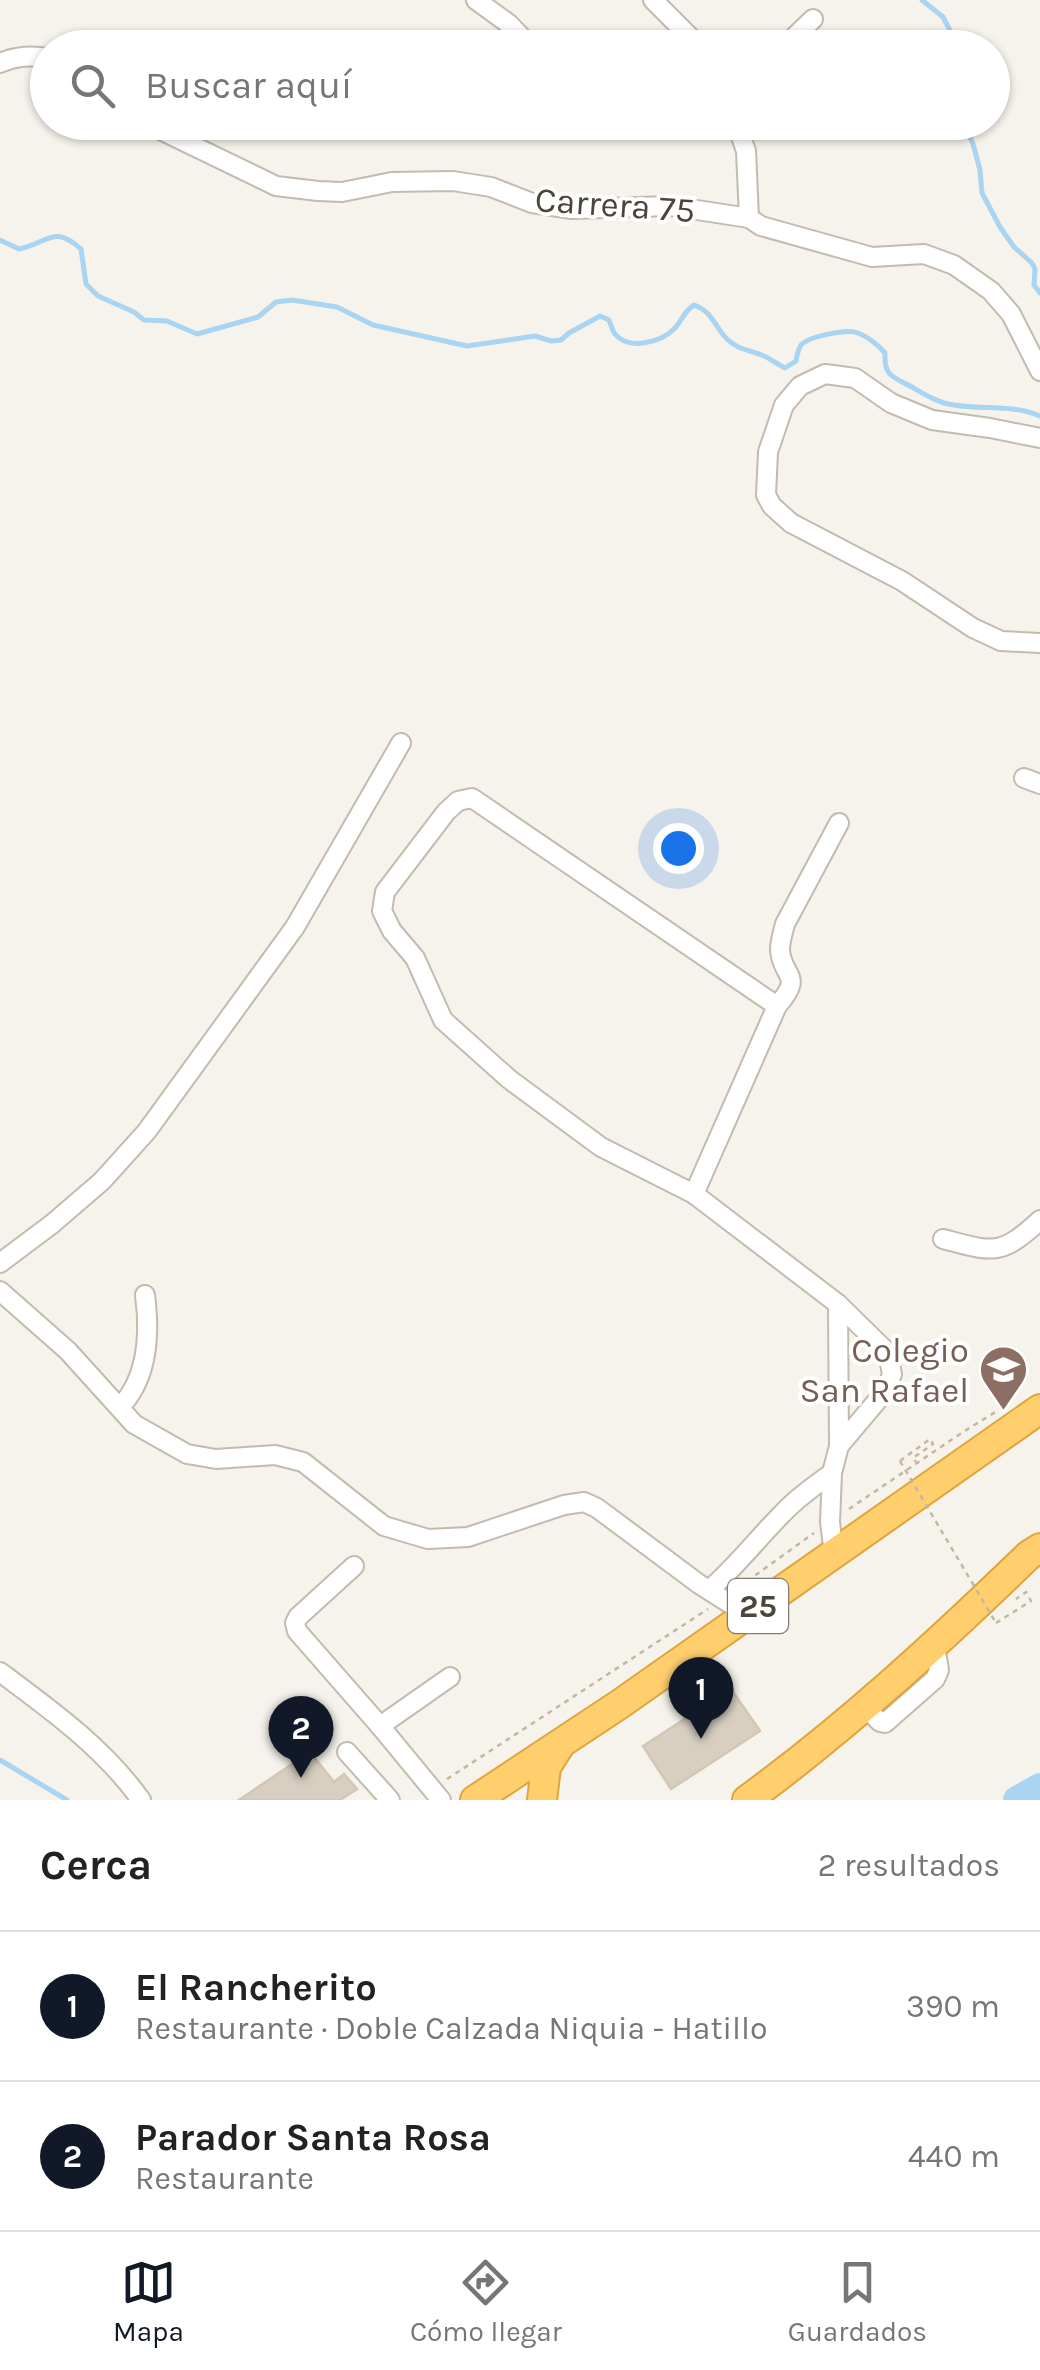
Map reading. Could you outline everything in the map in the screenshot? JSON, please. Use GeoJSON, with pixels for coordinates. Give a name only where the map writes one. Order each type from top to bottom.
{"type":"FeatureCollection","features":[{"type":"Feature","properties":{"kind":"highway","name":"25"},"geometry":{"type":"LineString","coordinates":[[474,1800],[1040,1409]]}},
{"type":"Feature","properties":{"kind":"highway"},"geometry":{"type":"LineString","coordinates":[[747,1800],[865,1707],[1040,1548]]}},
{"type":"Feature","properties":{"kind":"highway"},"geometry":{"type":"LineString","coordinates":[[542,1800],[546,1768],[561,1743]]}},
{"type":"Feature","properties":{"kind":"street"},"geometry":{"type":"LineString","coordinates":[[476,0],[515,30]]}},
{"type":"Feature","properties":{"kind":"street"},"geometry":{"type":"LineString","coordinates":[[653,0],[683,30]]}},
{"type":"Feature","properties":{"kind":"street"},"geometry":{"type":"LineString","coordinates":[[802,30],[814,19]]}},
{"type":"Feature","properties":{"kind":"street"},"geometry":{"type":"LineString","coordinates":[[0,63],[30,56]]}},
{"type":"Feature","properties":{"kind":"street","name":"Carrera 75"},"geometry":{"type":"LineString","coordinates":[[181,140],[276,186],[342,192],[392,182],[454,181],[492,187],[532,203],[572,209],[671,206],[749,218],[761,226],[872,257],[924,254],[954,264],[991,291],[1011,314],[1040,372]]}},
{"type":"Feature","properties":{"kind":"street"},"geometry":{"type":"LineString","coordinates":[[742,140],[749,218]]}},
{"type":"Feature","properties":{"kind":"street"},"geometry":{"type":"LineString","coordinates":[[1040,438],[932,420],[891,403],[854,378],[826,374],[800,386],[784,405],[768,452],[766,496],[790,522],[902,581],[973,628],[1001,641],[1040,643]]}},
{"type":"Feature","properties":{"kind":"street"},"geometry":{"type":"LineString","coordinates":[[0,1262],[102,1181],[147,1130],[294,927],[402,743]]}},
{"type":"Feature","properties":{"kind":"street"},"geometry":{"type":"LineString","coordinates":[[777,1006],[472,798],[458,800],[446,812],[385,892],[382,912],[415,958],[443,1020],[509,1080],[601,1147],[694,1194],[838,1304],[888,1353],[892,1374],[887,1388],[839,1446]]}},
{"type":"Feature","properties":{"kind":"street"},"geometry":{"type":"LineString","coordinates":[[694,1194],[777,1006],[787,994],[791,982],[780,955],[781,938],[839,823]]}},
{"type":"Feature","properties":{"kind":"street"},"geometry":{"type":"LineString","coordinates":[[942,1239],[978,1248],[1004,1249],[1040,1220]]}},
{"type":"Feature","properties":{"kind":"street"},"geometry":{"type":"LineString","coordinates":[[0,1291],[68,1351],[134,1424],[187,1454],[216,1459],[275,1455],[303,1462],[384,1526],[428,1539],[468,1537],[584,1502],[746,1614]]}},
{"type":"Feature","properties":{"kind":"street"},"geometry":{"type":"LineString","coordinates":[[120,1408],[131,1394],[147,1344],[145,1295]]}},
{"type":"Feature","properties":{"kind":"street"},"geometry":{"type":"LineString","coordinates":[[834,1554],[830,1522],[832,1474],[839,1446],[838,1304]]}},
{"type":"Feature","properties":{"kind":"street"},"geometry":{"type":"LineString","coordinates":[[710,1590],[794,1503],[832,1474]]}},
{"type":"Feature","properties":{"kind":"street"},"geometry":{"type":"LineString","coordinates":[[354,1566],[298,1616],[297,1631],[441,1800]]}},
{"type":"Feature","properties":{"kind":"street"},"geometry":{"type":"LineString","coordinates":[[0,1672],[120,1770],[142,1800]]}},
{"type":"Feature","properties":{"kind":"street"},"geometry":{"type":"LineString","coordinates":[[380,1726],[450,1677]]}},
{"type":"Feature","properties":{"kind":"street"},"geometry":{"type":"LineString","coordinates":[[347,1752],[390,1800]]}},
{"type":"Feature","properties":{"kind":"path"},"geometry":{"type":"LineString","coordinates":[[917,1463],[913,1458],[933,1444],[930,1439],[900,1461],[996,1623],[1031,1601],[1026,1592],[1012,1601]]}},
{"type":"Feature","properties":{"kind":"building"},"geometry":{"type":"Polygon","coordinates":[[[731,1689],[760,1731],[671,1789],[643,1746],[731,1689]]]}},
{"type":"Feature","properties":{"kind":"building"},"geometry":{"type":"Polygon","coordinates":[[[310,1752],[334,1782],[344,1774],[357,1789],[340,1800],[239,1800],[310,1752]]]}},
{"type":"Feature","properties":{"kind":"waterway"},"geometry":{"type":"LineString","coordinates":[[922,0],[943,17],[950,30]]}},
{"type":"Feature","properties":{"kind":"waterway"},"geometry":{"type":"LineString","coordinates":[[971,140],[982,193],[1014,247],[1032,263],[1034,285],[1040,293]]}},
{"type":"Feature","properties":{"kind":"waterway"},"geometry":{"type":"LineString","coordinates":[[0,240],[19,249],[51,237],[64,238],[81,249],[86,284],[98,296],[144,320],[167,321],[197,334],[258,317],[276,302],[292,300],[337,307],[373,325],[467,346],[535,336],[561,340],[600,316],[609,320],[621,339],[636,343],[668,334],[694,305],[709,315],[731,343],[785,368],[796,361],[805,342],[828,334],[853,332],[885,353],[887,370],[893,377],[937,400],[1040,416]]}},
{"type":"Feature","properties":{"kind":"waterway"},"geometry":{"type":"LineString","coordinates":[[0,1760],[67,1800]]}},
{"type":"Feature","properties":{"kind":"waterway"},"geometry":{"type":"LineString","coordinates":[[1017,1800],[1040,1787]]}},
{"type":"Feature","properties":{"kind":"place","name":"Colegio San Rafael"},"geometry":{"type":"Point","coordinates":[1004,1412]}},
{"type":"Feature","properties":{"kind":"place","name":"El Rancherito"},"geometry":{"type":"Point","coordinates":[701,1739]}},
{"type":"Feature","properties":{"kind":"place","name":"Parador Santa Rosa"},"geometry":{"type":"Point","coordinates":[301,1778]}}]}
